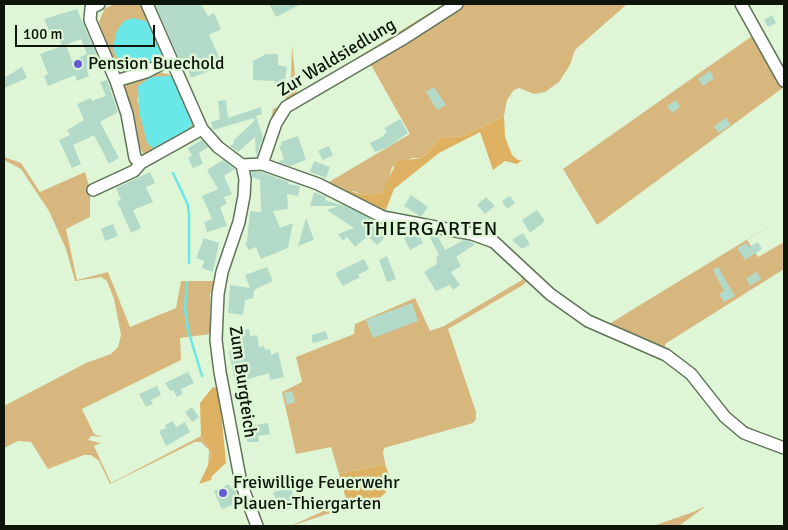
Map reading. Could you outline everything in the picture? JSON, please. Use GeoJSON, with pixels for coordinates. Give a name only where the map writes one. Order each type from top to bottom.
{"type":"FeatureCollection","features":[{"type":"Feature","properties":{"kind":"street"},"geometry":{"type":"LineString","coordinates":[[99,4],[91,8],[90,20],[128,114],[135,158],[141,163]]}},
{"type":"Feature","properties":{"kind":"street"},"geometry":{"type":"LineString","coordinates":[[147,4],[202,129],[218,147],[242,165],[262,164],[318,184],[383,217],[463,232],[494,242],[550,294],[588,321],[666,355],[691,374],[725,417],[744,433],[784,448]]}},
{"type":"Feature","properties":{"kind":"street","name":"Zur Waldsiedlung"},"geometry":{"type":"LineString","coordinates":[[262,164],[276,122],[286,107],[401,40],[457,4]]}},
{"type":"Feature","properties":{"kind":"street"},"geometry":{"type":"LineString","coordinates":[[741,4],[784,81]]}},
{"type":"Feature","properties":{"kind":"street"},"geometry":{"type":"LineString","coordinates":[[116,81],[146,72],[171,59]]}},
{"type":"Feature","properties":{"kind":"street"},"geometry":{"type":"LineString","coordinates":[[93,190],[134,171],[141,163],[202,129]]}},
{"type":"Feature","properties":{"kind":"street","name":"Zum Burgteich"},"geometry":{"type":"LineString","coordinates":[[242,165],[245,179],[244,196],[236,231],[222,272],[216,310],[216,340],[220,372],[241,483],[257,526]]}},
{"type":"Feature","properties":{"kind":"shaded area"},"geometry":{"type":"Polygon","coordinates":[[[115,4],[141,4],[161,38],[166,52],[163,59],[158,63],[128,72],[120,70],[113,65],[99,22],[105,8],[115,4]]]}},
{"type":"Feature","properties":{"kind":"shaded area"},"geometry":{"type":"Polygon","coordinates":[[[444,4],[451,4],[284,106],[264,156],[273,109],[284,104],[291,76],[292,45],[297,95],[444,4]]]}},
{"type":"Feature","properties":{"kind":"shaded area"},"geometry":{"type":"Polygon","coordinates":[[[463,4],[627,4],[575,50],[570,65],[559,82],[545,92],[534,94],[519,88],[514,90],[507,100],[504,116],[463,136],[440,138],[422,158],[412,158],[392,167],[388,183],[382,193],[362,195],[354,191],[346,192],[329,182],[410,134],[370,63],[463,4]]]}},
{"type":"Feature","properties":{"kind":"shaded area"},"geometry":{"type":"Polygon","coordinates":[[[755,34],[784,87],[597,225],[563,169],[755,34]]]}},
{"type":"Feature","properties":{"kind":"shaded area"},"geometry":{"type":"Polygon","coordinates":[[[152,71],[168,74],[173,77],[194,125],[191,132],[137,97],[147,142],[159,149],[144,155],[137,142],[125,87],[127,82],[152,71]]]}},
{"type":"Feature","properties":{"kind":"shaded area"},"geometry":{"type":"Polygon","coordinates":[[[504,116],[505,137],[512,155],[518,160],[522,160],[517,164],[505,161],[493,170],[480,132],[439,153],[394,189],[385,212],[346,192],[348,190],[362,195],[382,193],[397,161],[422,158],[440,138],[463,136],[504,116]]]}},
{"type":"Feature","properties":{"kind":"shaded area"},"geometry":{"type":"Polygon","coordinates":[[[4,157],[21,163],[40,192],[85,172],[90,189],[90,217],[66,229],[77,280],[108,272],[130,327],[176,308],[181,281],[215,281],[210,294],[211,334],[180,338],[181,360],[82,409],[94,434],[102,437],[91,436],[88,440],[101,443],[94,446],[111,483],[201,436],[210,449],[212,457],[208,467],[209,450],[201,442],[195,442],[110,484],[99,461],[91,455],[84,455],[48,469],[31,442],[18,441],[4,448],[4,406],[86,363],[111,354],[118,347],[121,335],[114,299],[107,281],[101,277],[75,281],[66,249],[49,211],[21,169],[4,160],[4,157]]]}},
{"type":"Feature","properties":{"kind":"shaded area"},"geometry":{"type":"Polygon","coordinates":[[[784,217],[747,240],[758,257],[784,242],[784,269],[665,344],[665,349],[689,365],[735,418],[750,428],[784,445],[739,424],[727,414],[689,369],[650,345],[643,337],[628,334],[613,324],[607,327],[602,326],[573,309],[528,269],[522,259],[571,306],[590,317],[609,324],[784,217]]]}},
{"type":"Feature","properties":{"kind":"shaded area"},"geometry":{"type":"Polygon","coordinates":[[[523,271],[526,282],[523,285],[448,329],[476,412],[476,419],[473,423],[384,448],[383,453],[386,467],[380,465],[339,474],[331,447],[296,454],[282,392],[302,382],[296,357],[354,334],[355,324],[415,298],[430,331],[444,326],[522,280],[523,271]]]}},
{"type":"Feature","properties":{"kind":"shaded area"},"geometry":{"type":"Polygon","coordinates":[[[213,387],[217,388],[219,392],[226,463],[212,476],[211,480],[199,484],[212,457],[210,449],[201,436],[200,403],[213,387]]]}},
{"type":"Feature","properties":{"kind":"shaded area"},"geometry":{"type":"Polygon","coordinates":[[[381,465],[386,467],[389,475],[386,492],[381,497],[352,506],[347,502],[339,474],[381,465]]]}},
{"type":"Feature","properties":{"kind":"shaded area"},"geometry":{"type":"Polygon","coordinates":[[[347,502],[352,506],[291,526],[334,506],[347,502]]]}},
{"type":"Feature","properties":{"kind":"shaded area"},"geometry":{"type":"Polygon","coordinates":[[[706,506],[679,526],[653,526],[693,512],[706,506]]]}},
{"type":"Feature","properties":{"kind":"water"},"geometry":{"type":"Polygon","coordinates":[[[133,18],[146,21],[151,27],[162,51],[161,58],[138,67],[122,65],[115,54],[113,46],[117,30],[124,21],[133,18]]]}},
{"type":"Feature","properties":{"kind":"water"},"geometry":{"type":"Polygon","coordinates":[[[170,76],[176,81],[192,112],[192,122],[189,132],[159,149],[151,147],[147,142],[139,112],[138,86],[151,77],[170,76]]]}},
{"type":"Feature","properties":{"kind":"building"},"geometry":{"type":"Polygon","coordinates":[[[155,4],[201,4],[208,16],[214,13],[221,29],[209,35],[220,59],[209,63],[212,70],[191,78],[187,66],[183,67],[155,4]]]}},
{"type":"Feature","properties":{"kind":"building"},"geometry":{"type":"Polygon","coordinates":[[[269,4],[301,4],[276,17],[269,4]]]}},
{"type":"Feature","properties":{"kind":"building"},"geometry":{"type":"Polygon","coordinates":[[[77,9],[101,65],[87,71],[89,76],[77,81],[75,75],[48,86],[44,76],[48,74],[40,54],[62,46],[56,30],[50,33],[44,19],[77,9]],[[81,39],[66,45],[72,61],[87,54],[81,39]]]}},
{"type":"Feature","properties":{"kind":"building"},"geometry":{"type":"Polygon","coordinates":[[[772,15],[776,23],[768,27],[764,20],[772,15]]]}},
{"type":"Feature","properties":{"kind":"building"},"geometry":{"type":"Polygon","coordinates":[[[266,54],[278,54],[278,65],[287,67],[284,87],[274,85],[275,81],[253,80],[253,61],[266,54]]]}},
{"type":"Feature","properties":{"kind":"building"},"geometry":{"type":"Polygon","coordinates":[[[22,67],[27,78],[4,88],[4,78],[22,67]]]}},
{"type":"Feature","properties":{"kind":"building"},"geometry":{"type":"Polygon","coordinates":[[[710,71],[714,78],[703,86],[698,79],[710,71]]]}},
{"type":"Feature","properties":{"kind":"building"},"geometry":{"type":"Polygon","coordinates":[[[107,80],[118,112],[100,122],[119,158],[109,164],[94,135],[73,145],[81,164],[72,168],[59,140],[70,135],[67,130],[84,120],[77,104],[91,98],[92,101],[106,96],[100,82],[107,80]]]}},
{"type":"Feature","properties":{"kind":"building"},"geometry":{"type":"Polygon","coordinates":[[[434,87],[446,105],[437,110],[426,92],[434,87]]]}},
{"type":"Feature","properties":{"kind":"building"},"geometry":{"type":"Polygon","coordinates":[[[226,100],[228,118],[261,107],[262,114],[256,116],[263,137],[256,157],[255,137],[238,152],[230,146],[254,121],[254,118],[213,130],[211,122],[220,119],[218,101],[226,100]]]}},
{"type":"Feature","properties":{"kind":"building"},"geometry":{"type":"Polygon","coordinates":[[[676,100],[680,107],[672,113],[667,106],[676,100]]]}},
{"type":"Feature","properties":{"kind":"building"},"geometry":{"type":"Polygon","coordinates":[[[726,118],[731,125],[719,133],[714,126],[726,118]]]}},
{"type":"Feature","properties":{"kind":"building"},"geometry":{"type":"Polygon","coordinates":[[[400,119],[408,133],[390,146],[375,152],[370,143],[384,136],[387,132],[384,128],[400,119]]]}},
{"type":"Feature","properties":{"kind":"building"},"geometry":{"type":"Polygon","coordinates":[[[298,136],[306,160],[290,166],[278,162],[284,159],[279,146],[282,145],[281,142],[298,136]]]}},
{"type":"Feature","properties":{"kind":"building"},"geometry":{"type":"Polygon","coordinates":[[[202,140],[208,147],[199,153],[203,164],[193,168],[188,158],[192,156],[188,148],[202,140]]]}},
{"type":"Feature","properties":{"kind":"building"},"geometry":{"type":"Polygon","coordinates":[[[329,146],[333,155],[323,160],[318,151],[329,146]]]}},
{"type":"Feature","properties":{"kind":"building"},"geometry":{"type":"Polygon","coordinates":[[[223,160],[235,169],[224,176],[232,194],[224,197],[227,204],[220,207],[227,226],[207,232],[204,222],[212,219],[202,196],[218,189],[207,170],[223,160]]]}},
{"type":"Feature","properties":{"kind":"building"},"geometry":{"type":"Polygon","coordinates":[[[314,161],[330,167],[326,178],[310,172],[314,161]]]}},
{"type":"Feature","properties":{"kind":"building"},"geometry":{"type":"Polygon","coordinates":[[[150,172],[155,183],[146,187],[153,202],[133,210],[141,228],[131,233],[117,201],[121,200],[116,188],[150,172]]]}},
{"type":"Feature","properties":{"kind":"building"},"geometry":{"type":"Polygon","coordinates":[[[252,172],[261,172],[289,182],[288,184],[300,186],[298,196],[287,194],[288,209],[273,211],[280,228],[293,223],[288,248],[261,259],[256,247],[248,250],[245,243],[247,242],[250,211],[261,212],[260,180],[252,177],[252,172]]]}},
{"type":"Feature","properties":{"kind":"building"},"geometry":{"type":"Polygon","coordinates":[[[314,192],[326,197],[325,200],[345,206],[382,224],[390,232],[377,245],[368,236],[355,247],[347,237],[343,241],[338,234],[354,228],[327,210],[338,206],[310,206],[314,192]]]}},
{"type":"Feature","properties":{"kind":"building"},"geometry":{"type":"Polygon","coordinates":[[[411,195],[428,207],[421,217],[404,206],[411,195]]]}},
{"type":"Feature","properties":{"kind":"building"},"geometry":{"type":"Polygon","coordinates":[[[510,196],[515,203],[507,209],[502,201],[510,196]]]}},
{"type":"Feature","properties":{"kind":"building"},"geometry":{"type":"Polygon","coordinates":[[[486,197],[495,206],[485,214],[477,205],[486,197]]]}},
{"type":"Feature","properties":{"kind":"building"},"geometry":{"type":"Polygon","coordinates":[[[537,210],[545,221],[530,233],[522,220],[537,210]]]}},
{"type":"Feature","properties":{"kind":"building"},"geometry":{"type":"Polygon","coordinates":[[[306,218],[314,240],[298,246],[306,218]]]}},
{"type":"Feature","properties":{"kind":"building"},"geometry":{"type":"Polygon","coordinates":[[[113,224],[118,236],[105,241],[101,229],[113,224]]]}},
{"type":"Feature","properties":{"kind":"building"},"geometry":{"type":"Polygon","coordinates":[[[417,231],[423,243],[410,250],[404,238],[417,231]]]}},
{"type":"Feature","properties":{"kind":"building"},"geometry":{"type":"Polygon","coordinates":[[[523,233],[530,244],[522,249],[512,240],[523,233]]]}},
{"type":"Feature","properties":{"kind":"building"},"geometry":{"type":"Polygon","coordinates":[[[428,234],[437,235],[445,250],[464,240],[474,243],[474,245],[456,257],[461,266],[451,272],[460,285],[453,290],[450,285],[436,291],[424,272],[437,264],[436,257],[439,255],[428,234]]]}},
{"type":"Feature","properties":{"kind":"building"},"geometry":{"type":"Polygon","coordinates":[[[204,238],[219,243],[213,272],[202,268],[204,261],[196,258],[204,238]]]}},
{"type":"Feature","properties":{"kind":"building"},"geometry":{"type":"Polygon","coordinates":[[[758,242],[762,249],[745,260],[737,248],[746,243],[749,247],[758,242]]]}},
{"type":"Feature","properties":{"kind":"building"},"geometry":{"type":"Polygon","coordinates":[[[387,256],[396,279],[387,282],[379,260],[387,256]]]}},
{"type":"Feature","properties":{"kind":"building"},"geometry":{"type":"Polygon","coordinates":[[[364,259],[369,269],[358,275],[360,277],[343,286],[335,273],[364,259]]]}},
{"type":"Feature","properties":{"kind":"building"},"geometry":{"type":"Polygon","coordinates":[[[267,267],[273,281],[254,290],[253,298],[245,300],[243,315],[228,313],[230,285],[250,288],[245,275],[267,267]]]}},
{"type":"Feature","properties":{"kind":"building"},"geometry":{"type":"Polygon","coordinates":[[[718,267],[735,296],[724,302],[719,294],[724,291],[713,270],[718,267]]]}},
{"type":"Feature","properties":{"kind":"building"},"geometry":{"type":"Polygon","coordinates":[[[757,272],[761,279],[750,286],[746,278],[757,272]]]}},
{"type":"Feature","properties":{"kind":"building"},"geometry":{"type":"Polygon","coordinates":[[[412,303],[418,321],[373,338],[366,320],[412,303]]]}},
{"type":"Feature","properties":{"kind":"building"},"geometry":{"type":"Polygon","coordinates":[[[249,329],[250,336],[257,335],[259,347],[264,346],[265,350],[270,349],[271,355],[278,352],[284,377],[270,380],[269,373],[235,383],[229,351],[242,349],[240,330],[249,329]]]}},
{"type":"Feature","properties":{"kind":"building"},"geometry":{"type":"Polygon","coordinates":[[[326,331],[328,339],[313,343],[311,335],[326,331]]]}},
{"type":"Feature","properties":{"kind":"building"},"geometry":{"type":"Polygon","coordinates":[[[188,372],[194,383],[181,389],[183,394],[177,397],[173,390],[170,391],[165,383],[188,372]]]}},
{"type":"Feature","properties":{"kind":"building"},"geometry":{"type":"Polygon","coordinates":[[[157,386],[161,395],[151,400],[153,404],[146,407],[139,394],[157,386]]]}},
{"type":"Feature","properties":{"kind":"building"},"geometry":{"type":"Polygon","coordinates":[[[292,391],[295,402],[287,405],[284,393],[292,391]]]}},
{"type":"Feature","properties":{"kind":"building"},"geometry":{"type":"Polygon","coordinates":[[[248,396],[250,405],[239,407],[238,398],[248,396]]]}},
{"type":"Feature","properties":{"kind":"building"},"geometry":{"type":"Polygon","coordinates":[[[192,407],[199,417],[192,422],[185,412],[192,407]]]}},
{"type":"Feature","properties":{"kind":"building"},"geometry":{"type":"Polygon","coordinates":[[[173,421],[176,427],[185,422],[190,432],[166,446],[159,431],[166,428],[165,425],[173,421]]]}},
{"type":"Feature","properties":{"kind":"building"},"geometry":{"type":"Polygon","coordinates":[[[268,423],[270,434],[258,436],[259,442],[247,442],[244,427],[268,423]]]}},
{"type":"Feature","properties":{"kind":"building"},"geometry":{"type":"Polygon","coordinates":[[[229,484],[231,488],[234,487],[237,495],[234,496],[237,503],[222,509],[214,491],[229,484]]]}},
{"type":"Feature","properties":{"kind":"building"},"geometry":{"type":"Polygon","coordinates":[[[290,485],[296,506],[282,512],[273,493],[290,485]]]}},
{"type":"Feature","properties":{"kind":"waterway"},"geometry":{"type":"LineString","coordinates":[[173,173],[188,205],[189,263]]}},
{"type":"Feature","properties":{"kind":"waterway"},"geometry":{"type":"LineString","coordinates":[[187,282],[185,308],[188,330],[202,376]]}},
{"type":"Feature","properties":{"kind":"place","name":"Pension Buechold"},"geometry":{"type":"Point","coordinates":[78,64]}},
{"type":"Feature","properties":{"kind":"place","name":"Freiwillige Feuerwehr Plauen-Thiergarten"},"geometry":{"type":"Point","coordinates":[223,493]}},
{"type":"Feature","properties":{"kind":"district","name":"THIERGARTEN"},"geometry":{"type":"Point","coordinates":[431,230]}}]}
